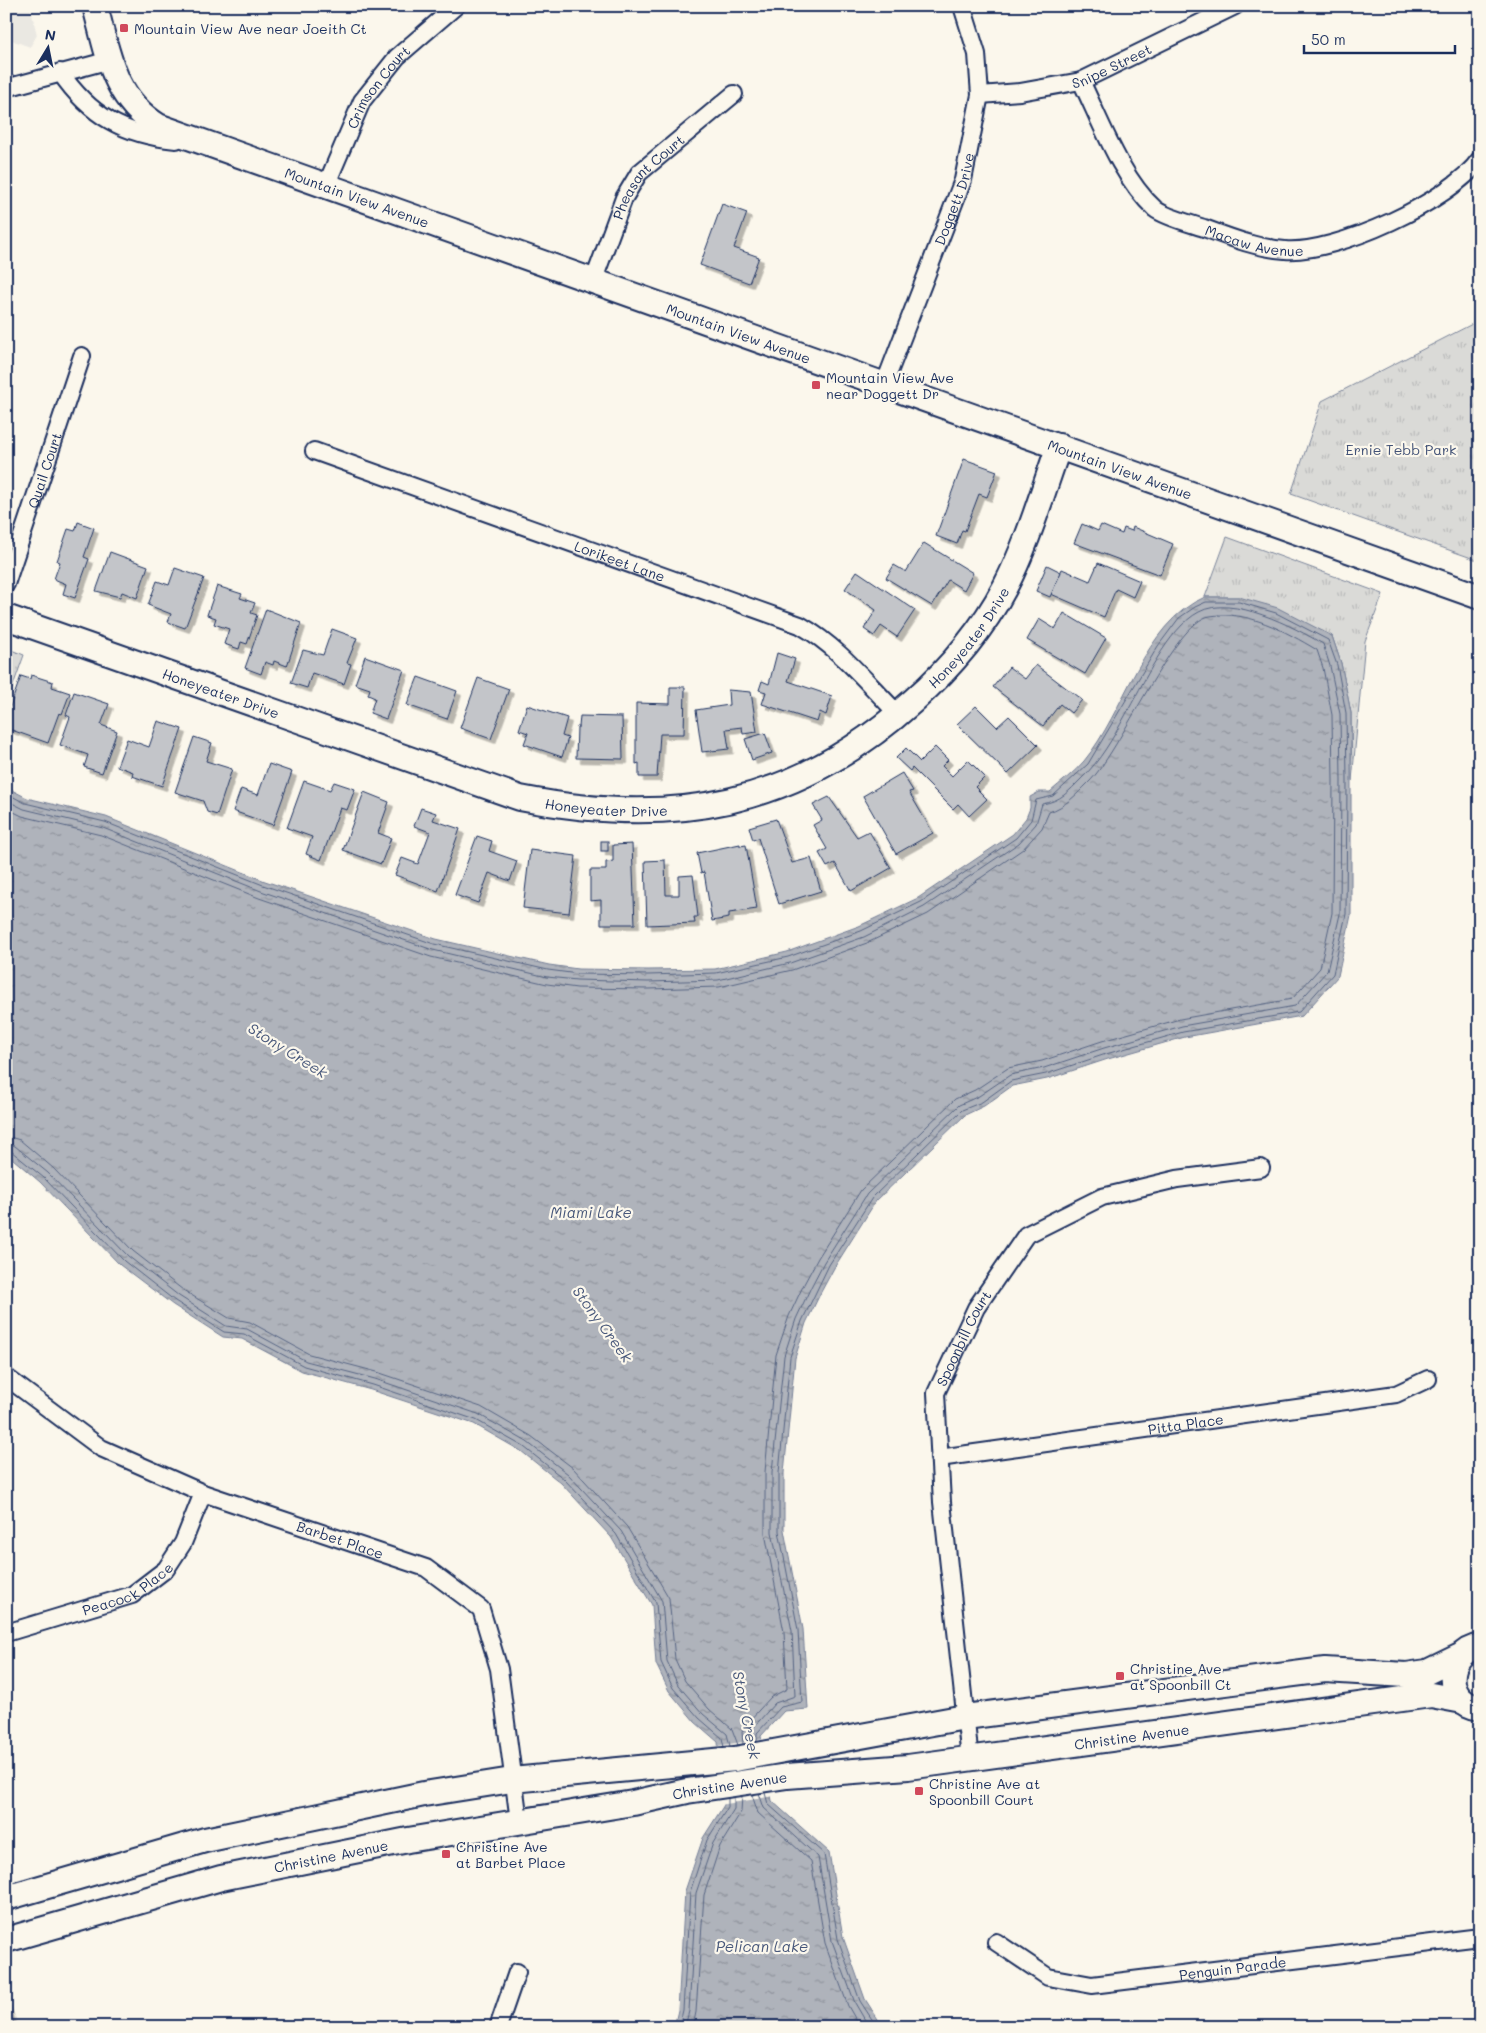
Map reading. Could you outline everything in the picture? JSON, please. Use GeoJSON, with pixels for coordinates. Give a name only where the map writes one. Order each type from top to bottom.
{"type":"FeatureCollection","features":[{"type":"Feature","properties":{"kind":"street","name":"Mountain View Avenue"},"geometry":{"type":"LineString","coordinates":[[95,6],[110,60],[121,89],[131,105],[144,118],[158,126],[325,188],[1059,446],[1480,598]]}},
{"type":"Feature","properties":{"kind":"street","name":"Crimson Court"},"geometry":{"type":"LineString","coordinates":[[325,188],[362,101],[398,57],[456,6]]}},
{"type":"Feature","properties":{"kind":"street","name":"Doggett Drive"},"geometry":{"type":"LineString","coordinates":[[884,385],[962,180],[980,95],[977,54],[962,6]]}},
{"type":"Feature","properties":{"kind":"street","name":"Snipe Street"},"geometry":{"type":"LineString","coordinates":[[980,95],[1029,91],[1081,81],[1235,6]]}},
{"type":"Feature","properties":{"kind":"street"},"geometry":{"type":"LineString","coordinates":[[6,88],[110,60]]}},
{"type":"Feature","properties":{"kind":"street"},"geometry":{"type":"LineString","coordinates":[[60,72],[73,92],[95,113],[118,126],[154,138],[203,143]]}},
{"type":"Feature","properties":{"kind":"street","name":"Macaw Avenue"},"geometry":{"type":"LineString","coordinates":[[1081,81],[1129,176],[1141,194],[1157,210],[1255,246],[1294,250],[1316,248],[1346,240],[1423,204],[1450,188],[1480,159]]}},
{"type":"Feature","properties":{"kind":"street","name":"Pheasant Court"},"geometry":{"type":"LineString","coordinates":[[593,282],[624,198],[639,173],[734,94]]}},
{"type":"Feature","properties":{"kind":"street","name":"Quail Court"},"geometry":{"type":"LineString","coordinates":[[6,584],[82,356]]}},
{"type":"Feature","properties":{"kind":"street","name":"Honeyeater Drive"},"geometry":{"type":"LineString","coordinates":[[6,617],[503,793],[559,805],[596,810],[668,811],[750,795],[807,775],[857,746],[898,714],[942,675],[992,610],[1016,565],[1059,446]]}},
{"type":"Feature","properties":{"kind":"street","name":"Lorikeet Lane"},"geometry":{"type":"LineString","coordinates":[[314,451],[800,625],[817,634],[838,651],[898,714]]}},
{"type":"Feature","properties":{"kind":"street","name":"Spoonbill Court"},"geometry":{"type":"LineString","coordinates":[[970,1759],[940,1458],[936,1393],[976,1308],[1026,1235],[1102,1197],[1177,1179],[1261,1168]]}},
{"type":"Feature","properties":{"kind":"street","name":"Barbet Place"},"geometry":{"type":"LineString","coordinates":[[6,1377],[101,1448],[203,1493],[426,1568],[481,1609],[498,1669],[512,1780],[520,1821]]}},
{"type":"Feature","properties":{"kind":"street","name":"Pitta Place"},"geometry":{"type":"LineString","coordinates":[[940,1458],[1396,1394],[1428,1380]]}},
{"type":"Feature","properties":{"kind":"street","name":"Peacock Place"},"geometry":{"type":"LineString","coordinates":[[6,1633],[132,1595],[166,1569],[183,1543],[203,1493]]}},
{"type":"Feature","properties":{"kind":"street","name":"Christine Avenue"},"geometry":{"type":"LineString","coordinates":[[6,1898],[204,1840],[424,1794],[512,1780],[683,1764],[783,1751],[965,1717],[1325,1670],[1406,1675],[1427,1672],[1458,1657],[1468,1649],[1480,1646]]}},
{"type":"Feature","properties":{"kind":"street"},"geometry":{"type":"LineString","coordinates":[[1458,1657],[1452,1670],[1452,1683],[1455,1691],[1472,1704]]}},
{"type":"Feature","properties":{"kind":"street","name":"Christine Avenue"},"geometry":{"type":"LineString","coordinates":[[6,1940],[221,1878],[408,1840],[633,1803],[687,1791],[787,1776],[908,1767],[970,1759],[1431,1695],[1472,1704]]}},
{"type":"Feature","properties":{"kind":"street","name":"Penguin Parade"},"geometry":{"type":"LineString","coordinates":[[996,1942],[1048,1977],[1092,1985],[1480,1937]]}},
{"type":"Feature","properties":{"kind":"street"},"geometry":{"type":"LineString","coordinates":[[498,2027],[517,1972]]}},
{"type":"Feature","properties":{"kind":"shaded area"},"geometry":{"type":"Polygon","coordinates":[[[6,6],[30,6],[37,35],[30,47],[6,38],[6,6]]]}},
{"type":"Feature","properties":{"kind":"green space","name":"Ernie Tebb Park"},"geometry":{"type":"Polygon","coordinates":[[[1480,320],[1480,561],[1291,494],[1322,401],[1480,320]]]}},
{"type":"Feature","properties":{"kind":"green space"},"geometry":{"type":"Polygon","coordinates":[[[1227,537],[1383,594],[1365,641],[1352,781],[1351,713],[1341,663],[1332,636],[1239,597],[1205,597],[1227,537]]]}},
{"type":"Feature","properties":{"kind":"green space"},"geometry":{"type":"Polygon","coordinates":[[[6,648],[24,655],[6,705],[6,648]]]}},
{"type":"Feature","properties":{"kind":"water","name":"Miami Lake"},"geometry":{"type":"Polygon","coordinates":[[[1205,597],[1239,597],[1278,608],[1332,636],[1341,663],[1351,713],[1351,915],[1338,976],[1302,1016],[1185,1037],[1047,1079],[1012,1086],[984,1106],[965,1115],[876,1201],[821,1292],[806,1323],[795,1358],[784,1473],[784,1530],[803,1629],[808,1709],[784,1711],[761,1736],[772,1801],[829,1852],[843,1937],[865,1999],[883,2027],[674,2027],[678,2010],[685,1891],[703,1838],[724,1805],[718,1742],[695,1722],[669,1691],[656,1664],[652,1605],[611,1537],[561,1483],[521,1451],[474,1424],[371,1390],[302,1371],[242,1339],[223,1337],[173,1305],[120,1265],[40,1182],[6,1153],[6,787],[27,798],[106,817],[265,881],[436,939],[549,965],[578,969],[715,969],[787,952],[859,926],[918,898],[1013,834],[1026,818],[1030,808],[1030,797],[1039,792],[1050,792],[1084,761],[1098,741],[1150,647],[1166,627],[1184,610],[1205,597]]]}},
{"type":"Feature","properties":{"kind":"pier"},"geometry":{"type":"Polygon","coordinates":[[[764,1739],[774,1796],[720,1805],[716,1746],[764,1739]]]}},
{"type":"Feature","properties":{"kind":"building"},"geometry":{"type":"Polygon","coordinates":[[[722,204],[747,213],[734,248],[759,257],[749,283],[700,265],[722,204]]]}},
{"type":"Feature","properties":{"kind":"building"},"geometry":{"type":"Polygon","coordinates":[[[964,459],[997,471],[987,497],[979,494],[965,531],[962,530],[957,544],[936,536],[964,459]]]}},
{"type":"Feature","properties":{"kind":"building"},"geometry":{"type":"Polygon","coordinates":[[[78,522],[94,528],[84,557],[89,559],[75,598],[63,594],[66,584],[54,579],[60,562],[57,561],[68,529],[75,531],[78,522]]]}},
{"type":"Feature","properties":{"kind":"building"},"geometry":{"type":"Polygon","coordinates":[[[1082,524],[1098,531],[1101,525],[1122,534],[1124,528],[1132,531],[1133,527],[1173,544],[1160,575],[1074,543],[1082,524]]]}},
{"type":"Feature","properties":{"kind":"building"},"geometry":{"type":"Polygon","coordinates":[[[924,543],[973,573],[964,590],[948,580],[932,606],[886,578],[894,565],[906,572],[924,543]]]}},
{"type":"Feature","properties":{"kind":"building"},"geometry":{"type":"Polygon","coordinates":[[[110,552],[148,566],[137,598],[122,592],[120,597],[96,591],[110,552]]]}},
{"type":"Feature","properties":{"kind":"building"},"geometry":{"type":"Polygon","coordinates":[[[1098,563],[1140,581],[1133,597],[1116,589],[1104,617],[1051,594],[1062,569],[1090,581],[1098,563]]]}},
{"type":"Feature","properties":{"kind":"building"},"geometry":{"type":"Polygon","coordinates":[[[1047,565],[1061,572],[1050,597],[1036,591],[1047,565]]]}},
{"type":"Feature","properties":{"kind":"building"},"geometry":{"type":"Polygon","coordinates":[[[175,568],[204,578],[185,628],[168,622],[171,614],[148,605],[157,581],[169,585],[175,568]]]}},
{"type":"Feature","properties":{"kind":"building"},"geometry":{"type":"Polygon","coordinates":[[[857,571],[915,610],[897,637],[881,626],[874,636],[864,629],[876,610],[845,589],[857,571]]]}},
{"type":"Feature","properties":{"kind":"building"},"geometry":{"type":"Polygon","coordinates":[[[217,586],[242,594],[240,598],[255,603],[251,613],[257,615],[247,644],[241,642],[239,649],[224,644],[229,629],[214,624],[216,618],[207,615],[217,586]]]}},
{"type":"Feature","properties":{"kind":"building"},"geometry":{"type":"Polygon","coordinates":[[[266,609],[301,623],[287,666],[274,661],[273,665],[265,662],[261,674],[245,668],[266,609]]]}},
{"type":"Feature","properties":{"kind":"building"},"geometry":{"type":"Polygon","coordinates":[[[1064,613],[1106,638],[1085,674],[1027,640],[1039,619],[1055,629],[1064,613]]]}},
{"type":"Feature","properties":{"kind":"building"},"geometry":{"type":"Polygon","coordinates":[[[332,629],[357,638],[347,663],[351,664],[344,684],[312,673],[307,688],[291,683],[303,650],[323,655],[332,629]]]}},
{"type":"Feature","properties":{"kind":"building"},"geometry":{"type":"Polygon","coordinates":[[[777,653],[795,659],[788,681],[832,696],[826,715],[820,712],[817,722],[762,704],[766,692],[759,690],[762,681],[769,684],[777,653]]]}},
{"type":"Feature","properties":{"kind":"building"},"geometry":{"type":"Polygon","coordinates":[[[365,656],[404,670],[386,719],[370,713],[375,698],[368,695],[370,689],[355,684],[365,656]]]}},
{"type":"Feature","properties":{"kind":"building"},"geometry":{"type":"Polygon","coordinates":[[[1036,665],[1082,700],[1071,713],[1060,704],[1043,726],[993,687],[1009,667],[1025,679],[1036,665]]]}},
{"type":"Feature","properties":{"kind":"building"},"geometry":{"type":"Polygon","coordinates":[[[31,675],[53,682],[52,687],[70,693],[62,714],[59,713],[48,743],[6,728],[6,718],[21,676],[30,679],[31,675]]]}},
{"type":"Feature","properties":{"kind":"building"},"geometry":{"type":"Polygon","coordinates":[[[418,677],[457,691],[447,719],[407,705],[418,677]]]}},
{"type":"Feature","properties":{"kind":"building"},"geometry":{"type":"Polygon","coordinates":[[[478,678],[509,689],[491,739],[460,728],[478,678]]]}},
{"type":"Feature","properties":{"kind":"building"},"geometry":{"type":"Polygon","coordinates":[[[670,687],[685,687],[684,734],[660,734],[657,777],[639,777],[639,763],[636,764],[636,703],[670,704],[670,687]]]}},
{"type":"Feature","properties":{"kind":"building"},"geometry":{"type":"Polygon","coordinates":[[[728,690],[751,692],[757,732],[743,734],[742,727],[726,729],[729,749],[702,752],[696,710],[729,705],[728,690]]]}},
{"type":"Feature","properties":{"kind":"building"},"geometry":{"type":"Polygon","coordinates":[[[74,692],[109,704],[101,725],[117,731],[102,773],[84,767],[88,755],[60,745],[70,717],[66,715],[74,692]]]}},
{"type":"Feature","properties":{"kind":"building"},"geometry":{"type":"Polygon","coordinates":[[[527,705],[567,718],[562,736],[568,738],[562,757],[524,744],[528,733],[519,730],[527,705]]]}},
{"type":"Feature","properties":{"kind":"building"},"geometry":{"type":"Polygon","coordinates":[[[976,706],[997,727],[1009,716],[1038,745],[1008,774],[957,724],[976,706]]]}},
{"type":"Feature","properties":{"kind":"building"},"geometry":{"type":"Polygon","coordinates":[[[580,716],[622,717],[623,759],[576,758],[577,727],[579,727],[580,716]]]}},
{"type":"Feature","properties":{"kind":"building"},"geometry":{"type":"Polygon","coordinates":[[[158,721],[182,729],[162,786],[132,776],[133,772],[117,766],[127,739],[149,747],[158,721]]]}},
{"type":"Feature","properties":{"kind":"building"},"geometry":{"type":"Polygon","coordinates":[[[765,733],[772,753],[752,760],[745,739],[765,733]]]}},
{"type":"Feature","properties":{"kind":"building"},"geometry":{"type":"Polygon","coordinates":[[[194,737],[212,743],[206,761],[232,769],[217,815],[207,812],[203,801],[175,792],[194,737]]]}},
{"type":"Feature","properties":{"kind":"building"},"geometry":{"type":"Polygon","coordinates":[[[935,747],[948,760],[942,766],[952,776],[968,760],[985,777],[975,787],[987,799],[969,816],[958,804],[953,809],[912,768],[910,771],[896,758],[906,748],[920,762],[935,747]]]}},
{"type":"Feature","properties":{"kind":"building"},"geometry":{"type":"Polygon","coordinates":[[[269,764],[292,772],[273,825],[233,811],[241,789],[258,795],[269,764]]]}},
{"type":"Feature","properties":{"kind":"building"},"geometry":{"type":"Polygon","coordinates":[[[902,773],[913,791],[909,792],[933,833],[896,854],[863,796],[902,773]]]}},
{"type":"Feature","properties":{"kind":"building"},"geometry":{"type":"Polygon","coordinates":[[[304,781],[330,790],[334,782],[355,789],[347,810],[340,808],[321,860],[306,854],[312,837],[287,828],[304,781]]]}},
{"type":"Feature","properties":{"kind":"building"},"geometry":{"type":"Polygon","coordinates":[[[364,792],[389,802],[378,833],[391,838],[381,864],[343,850],[364,792]]]}},
{"type":"Feature","properties":{"kind":"building"},"geometry":{"type":"Polygon","coordinates":[[[829,797],[857,837],[869,831],[891,868],[851,891],[835,863],[827,867],[819,853],[827,849],[813,825],[822,820],[813,805],[829,797]]]}},
{"type":"Feature","properties":{"kind":"building"},"geometry":{"type":"Polygon","coordinates":[[[421,808],[436,813],[433,820],[460,829],[438,891],[395,875],[402,858],[418,864],[430,832],[414,826],[421,808]]]}},
{"type":"Feature","properties":{"kind":"building"},"geometry":{"type":"Polygon","coordinates":[[[776,819],[792,863],[811,858],[821,891],[779,904],[758,838],[753,840],[749,827],[776,819]]]}},
{"type":"Feature","properties":{"kind":"building"},"geometry":{"type":"Polygon","coordinates":[[[477,836],[492,841],[489,851],[517,861],[510,881],[489,873],[478,903],[455,895],[477,836]]]}},
{"type":"Feature","properties":{"kind":"building"},"geometry":{"type":"Polygon","coordinates":[[[601,841],[608,841],[608,851],[601,851],[601,841]]]}},
{"type":"Feature","properties":{"kind":"building"},"geometry":{"type":"Polygon","coordinates":[[[632,844],[635,924],[601,924],[601,900],[590,901],[590,870],[606,870],[606,862],[613,861],[613,845],[632,844]]]}},
{"type":"Feature","properties":{"kind":"building"},"geometry":{"type":"Polygon","coordinates":[[[740,844],[740,846],[746,845],[757,909],[729,913],[729,918],[712,921],[704,872],[701,873],[697,853],[740,844]]]}},
{"type":"Feature","properties":{"kind":"building"},"geometry":{"type":"Polygon","coordinates":[[[530,850],[576,856],[569,913],[523,908],[530,850]]]}},
{"type":"Feature","properties":{"kind":"building"},"geometry":{"type":"Polygon","coordinates":[[[665,860],[666,895],[679,895],[679,876],[693,875],[698,917],[694,917],[695,923],[647,925],[645,861],[665,860]]]}},
{"type":"Feature","properties":{"kind":"building"},"geometry":{"type":"Polygon","coordinates":[[[6,2002],[15,2027],[6,2027],[6,2002]]]}},
{"type":"Feature","properties":{"kind":"place","name":"Mountain View Ave near Joeith Ct"},"geometry":{"type":"Point","coordinates":[124,28]}},
{"type":"Feature","properties":{"kind":"place","name":"Mountain View Ave near Doggett Dr"},"geometry":{"type":"Point","coordinates":[816,385]}},
{"type":"Feature","properties":{"kind":"place","name":"Christine Ave at Spoonbill Ct"},"geometry":{"type":"Point","coordinates":[1120,1676]}},
{"type":"Feature","properties":{"kind":"place","name":"Christine Ave at Spoonbill Court"},"geometry":{"type":"Point","coordinates":[919,1791]}},
{"type":"Feature","properties":{"kind":"place","name":"Christine Ave at Barbet Place"},"geometry":{"type":"Point","coordinates":[446,1854]}},
{"type":"Feature","properties":{"kind":"water label","name":"Stony Creek"},"geometry":{"type":"Point","coordinates":[288,1050]}},
{"type":"Feature","properties":{"kind":"water label","name":"Stony Creek"},"geometry":{"type":"Point","coordinates":[603,1324]}},
{"type":"Feature","properties":{"kind":"water label","name":"Stony Creek"},"geometry":{"type":"Point","coordinates":[747,1715]}},
{"type":"Feature","properties":{"kind":"water label","name":"Pelican Lake"},"geometry":{"type":"Point","coordinates":[762,1946]}}]}
